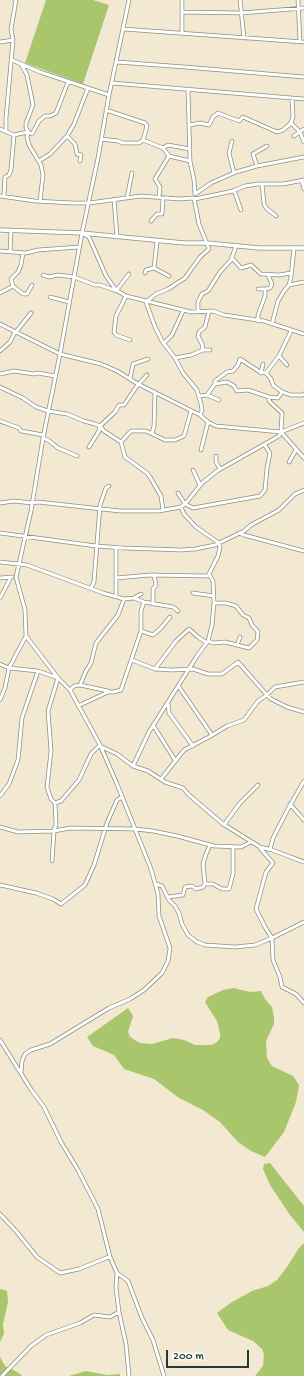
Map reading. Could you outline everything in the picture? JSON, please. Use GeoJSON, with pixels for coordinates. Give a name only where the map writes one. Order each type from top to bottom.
{"type":"FeatureCollection","features":[{"type":"Feature","properties":{"kind":"street"},"geometry":{"type":"LineString","coordinates":[[6,132],[13,40],[11,29],[16,0]]}},
{"type":"Feature","properties":{"kind":"street"},"geometry":{"type":"LineString","coordinates":[[0,700],[5,688],[9,668],[26,636],[25,610],[16,577],[18,563],[32,503],[43,437],[70,302],[79,246],[89,203],[106,110],[129,0]]}},
{"type":"Feature","properties":{"kind":"street"},"geometry":{"type":"LineString","coordinates":[[182,0],[182,33]]}},
{"type":"Feature","properties":{"kind":"street"},"geometry":{"type":"LineString","coordinates":[[240,0],[244,38]]}},
{"type":"Feature","properties":{"kind":"street"},"geometry":{"type":"LineString","coordinates":[[123,29],[302,42],[298,0]]}},
{"type":"Feature","properties":{"kind":"street"},"geometry":{"type":"LineString","coordinates":[[182,12],[241,13],[304,8]]}},
{"type":"Feature","properties":{"kind":"street"},"geometry":{"type":"LineString","coordinates":[[0,42],[13,40]]}},
{"type":"Feature","properties":{"kind":"street"},"geometry":{"type":"LineString","coordinates":[[12,60],[68,82],[109,95]]}},
{"type":"Feature","properties":{"kind":"street"},"geometry":{"type":"LineString","coordinates":[[117,62],[304,77]]}},
{"type":"Feature","properties":{"kind":"street"},"geometry":{"type":"LineString","coordinates":[[21,64],[27,76],[33,105],[26,123],[28,132],[27,137],[29,145],[41,165],[43,175],[40,201]]}},
{"type":"Feature","properties":{"kind":"street"},"geometry":{"type":"LineString","coordinates":[[0,129],[14,135],[28,132],[32,134],[39,121],[45,116],[50,116],[56,113],[68,82]]}},
{"type":"Feature","properties":{"kind":"street"},"geometry":{"type":"LineString","coordinates":[[112,83],[304,99]]}},
{"type":"Feature","properties":{"kind":"street"},"geometry":{"type":"LineString","coordinates":[[39,161],[50,154],[67,136],[74,124],[88,88]]}},
{"type":"Feature","properties":{"kind":"street"},"geometry":{"type":"LineString","coordinates":[[146,302],[156,294],[168,289],[185,278],[200,257],[209,249],[199,224],[194,199],[194,180],[190,161],[188,90]]}},
{"type":"Feature","properties":{"kind":"street"},"geometry":{"type":"LineString","coordinates":[[189,125],[200,123],[209,125],[213,117],[218,113],[238,121],[243,117],[277,132],[283,130],[291,123],[293,117],[292,98]]}},
{"type":"Feature","properties":{"kind":"street"},"geometry":{"type":"LineString","coordinates":[[101,139],[123,143],[139,143],[143,140],[147,126],[145,123],[106,110]]}},
{"type":"Feature","properties":{"kind":"street"},"geometry":{"type":"LineString","coordinates":[[291,123],[300,132],[304,142]]}},
{"type":"Feature","properties":{"kind":"street"},"geometry":{"type":"LineString","coordinates":[[294,136],[304,129]]}},
{"type":"Feature","properties":{"kind":"street"},"geometry":{"type":"LineString","coordinates":[[4,196],[4,177],[9,175],[11,170],[14,135]]}},
{"type":"Feature","properties":{"kind":"street"},"geometry":{"type":"LineString","coordinates":[[67,136],[75,144],[77,154],[81,155],[80,160]]}},
{"type":"Feature","properties":{"kind":"street"},"geometry":{"type":"LineString","coordinates":[[143,140],[163,148],[169,156],[190,161]]}},
{"type":"Feature","properties":{"kind":"street"},"geometry":{"type":"LineString","coordinates":[[232,141],[229,154],[234,173]]}},
{"type":"Feature","properties":{"kind":"street"},"geometry":{"type":"LineString","coordinates":[[163,148],[168,146],[190,149]]}},
{"type":"Feature","properties":{"kind":"street"},"geometry":{"type":"LineString","coordinates":[[257,166],[254,154],[267,146]]}},
{"type":"Feature","properties":{"kind":"street"},"geometry":{"type":"LineString","coordinates":[[151,221],[157,214],[162,214],[160,187],[155,180],[169,156]]}},
{"type":"Feature","properties":{"kind":"street"},"geometry":{"type":"LineString","coordinates":[[195,194],[211,184],[234,173],[257,166],[304,157]]}},
{"type":"Feature","properties":{"kind":"street"},"geometry":{"type":"LineString","coordinates":[[126,198],[132,172]]}},
{"type":"Feature","properties":{"kind":"street"},"geometry":{"type":"LineString","coordinates":[[209,179],[211,184]]}},
{"type":"Feature","properties":{"kind":"street"},"geometry":{"type":"LineString","coordinates":[[0,196],[40,201],[89,203],[141,196],[194,199],[233,192],[234,190],[245,186],[283,184],[303,181],[304,189]]}},
{"type":"Feature","properties":{"kind":"street"},"geometry":{"type":"LineString","coordinates":[[262,184],[264,204],[266,208],[276,216]]}},
{"type":"Feature","properties":{"kind":"street"},"geometry":{"type":"LineString","coordinates":[[234,190],[241,210]]}},
{"type":"Feature","properties":{"kind":"street"},"geometry":{"type":"LineString","coordinates":[[114,199],[117,237]]}},
{"type":"Feature","properties":{"kind":"street"},"geometry":{"type":"LineString","coordinates":[[0,230],[82,233],[184,243],[304,248]]}},
{"type":"Feature","properties":{"kind":"street"},"geometry":{"type":"LineString","coordinates":[[10,252],[11,230]]}},
{"type":"Feature","properties":{"kind":"street"},"geometry":{"type":"LineString","coordinates":[[82,233],[89,237],[106,276],[116,290]]}},
{"type":"Feature","properties":{"kind":"street"},"geometry":{"type":"LineString","coordinates":[[154,268],[157,241]]}},
{"type":"Feature","properties":{"kind":"street"},"geometry":{"type":"LineString","coordinates":[[0,251],[23,253],[79,246]]}},
{"type":"Feature","properties":{"kind":"street"},"geometry":{"type":"LineString","coordinates":[[201,312],[198,310],[198,302],[202,294],[208,291],[220,272],[232,258],[236,246]]}},
{"type":"Feature","properties":{"kind":"street"},"geometry":{"type":"LineString","coordinates":[[272,324],[278,301],[288,285],[294,248]]}},
{"type":"Feature","properties":{"kind":"street"},"geometry":{"type":"LineString","coordinates":[[23,253],[18,272],[10,279],[13,286],[23,294],[27,294],[32,286]]}},
{"type":"Feature","properties":{"kind":"street"},"geometry":{"type":"LineString","coordinates":[[232,258],[241,268],[251,265],[261,274],[280,275],[291,273]]}},
{"type":"Feature","properties":{"kind":"street"},"geometry":{"type":"LineString","coordinates":[[145,273],[146,270],[154,268],[169,276]]}},
{"type":"Feature","properties":{"kind":"street"},"geometry":{"type":"LineString","coordinates":[[116,290],[129,274]]}},
{"type":"Feature","properties":{"kind":"street"},"geometry":{"type":"LineString","coordinates":[[43,275],[49,277],[58,275],[74,277],[95,285],[116,290],[126,296],[146,302],[183,311],[214,311],[224,316],[258,320],[304,334]]}},
{"type":"Feature","properties":{"kind":"street"},"geometry":{"type":"LineString","coordinates":[[258,289],[270,288],[272,284],[268,275]]}},
{"type":"Feature","properties":{"kind":"street"},"geometry":{"type":"LineString","coordinates":[[288,285],[304,282]]}},
{"type":"Feature","properties":{"kind":"street"},"geometry":{"type":"LineString","coordinates":[[0,293],[13,286]]}},
{"type":"Feature","properties":{"kind":"street"},"geometry":{"type":"LineString","coordinates":[[258,320],[258,315],[265,296],[265,289]]}},
{"type":"Feature","properties":{"kind":"street"},"geometry":{"type":"LineString","coordinates":[[126,296],[116,316],[114,332],[116,335],[130,340]]}},
{"type":"Feature","properties":{"kind":"street"},"geometry":{"type":"LineString","coordinates":[[50,298],[70,302]]}},
{"type":"Feature","properties":{"kind":"street"},"geometry":{"type":"LineString","coordinates":[[146,302],[155,327],[164,343],[176,358],[183,373],[197,390],[202,410],[200,415]]}},
{"type":"Feature","properties":{"kind":"street"},"geometry":{"type":"LineString","coordinates":[[164,343],[172,335],[183,311]]}},
{"type":"Feature","properties":{"kind":"street"},"geometry":{"type":"LineString","coordinates":[[203,350],[198,336],[199,332],[205,327],[209,311]]}},
{"type":"Feature","properties":{"kind":"street"},"geometry":{"type":"LineString","coordinates":[[0,351],[10,342],[31,313]]}},
{"type":"Feature","properties":{"kind":"street"},"geometry":{"type":"LineString","coordinates":[[0,324],[60,354],[101,364],[117,371],[200,415],[208,422],[216,426],[282,432]]}},
{"type":"Feature","properties":{"kind":"street"},"geometry":{"type":"LineString","coordinates":[[266,374],[279,356],[291,331]]}},
{"type":"Feature","properties":{"kind":"street"},"geometry":{"type":"LineString","coordinates":[[176,358],[191,355],[203,350],[210,350]]}},
{"type":"Feature","properties":{"kind":"street"},"geometry":{"type":"LineString","coordinates":[[279,356],[287,365]]}},
{"type":"Feature","properties":{"kind":"street"},"geometry":{"type":"LineString","coordinates":[[130,379],[133,364],[148,359]]}},
{"type":"Feature","properties":{"kind":"street"},"geometry":{"type":"LineString","coordinates":[[207,395],[215,384],[215,381],[227,372],[233,370],[238,365],[240,359],[266,374],[273,385],[282,392],[291,395],[304,394]]}},
{"type":"Feature","properties":{"kind":"street"},"geometry":{"type":"LineString","coordinates":[[262,373],[263,364]]}},
{"type":"Feature","properties":{"kind":"street"},"geometry":{"type":"LineString","coordinates":[[0,374],[14,371],[55,376]]}},
{"type":"Feature","properties":{"kind":"street"},"geometry":{"type":"LineString","coordinates":[[89,447],[100,426],[115,412],[119,405],[124,405],[147,374]]}},
{"type":"Feature","properties":{"kind":"street"},"geometry":{"type":"LineString","coordinates":[[215,384],[227,382],[234,386],[238,391],[248,390],[278,398],[282,392]]}},
{"type":"Feature","properties":{"kind":"street"},"geometry":{"type":"LineString","coordinates":[[0,387],[23,398],[36,407],[48,411],[67,414],[100,426],[104,431],[121,442],[124,456],[150,477],[161,496],[162,510]]}},
{"type":"Feature","properties":{"kind":"street"},"geometry":{"type":"LineString","coordinates":[[152,434],[154,426],[155,392]]}},
{"type":"Feature","properties":{"kind":"street"},"geometry":{"type":"LineString","coordinates":[[199,396],[207,395],[219,400]]}},
{"type":"Feature","properties":{"kind":"street"},"geometry":{"type":"LineString","coordinates":[[270,397],[269,401],[282,413],[282,432],[304,458]]}},
{"type":"Feature","properties":{"kind":"street"},"geometry":{"type":"LineString","coordinates":[[121,442],[131,431],[146,431],[165,440],[175,440],[184,436],[191,411]]}},
{"type":"Feature","properties":{"kind":"street"},"geometry":{"type":"LineString","coordinates":[[0,421],[19,428],[21,431],[43,437],[58,448],[77,456]]}},
{"type":"Feature","properties":{"kind":"street"},"geometry":{"type":"LineString","coordinates":[[201,450],[208,422]]}},
{"type":"Feature","properties":{"kind":"street"},"geometry":{"type":"LineString","coordinates":[[0,503],[14,501],[32,503],[38,502],[142,512],[181,507],[200,485],[220,469],[279,436],[282,432],[304,423]]}},
{"type":"Feature","properties":{"kind":"street"},"geometry":{"type":"LineString","coordinates":[[178,493],[185,504],[193,508],[208,504],[232,502],[260,496],[265,490],[270,453],[264,444]]}},
{"type":"Feature","properties":{"kind":"street"},"geometry":{"type":"LineString","coordinates":[[298,451],[304,452]]}},
{"type":"Feature","properties":{"kind":"street"},"geometry":{"type":"LineString","coordinates":[[289,462],[298,451]]}},
{"type":"Feature","properties":{"kind":"street"},"geometry":{"type":"LineString","coordinates":[[216,456],[216,462],[220,469]]}},
{"type":"Feature","properties":{"kind":"street"},"geometry":{"type":"LineString","coordinates":[[193,470],[200,485]]}},
{"type":"Feature","properties":{"kind":"street"},"geometry":{"type":"LineString","coordinates":[[91,588],[94,582],[100,505],[106,488],[109,486]]}},
{"type":"Feature","properties":{"kind":"street"},"geometry":{"type":"LineString","coordinates":[[0,533],[96,546],[181,550],[215,545],[275,512],[295,494],[304,490]]}},
{"type":"Feature","properties":{"kind":"street"},"geometry":{"type":"LineString","coordinates":[[116,578],[154,575],[208,576],[219,552],[219,543],[196,526],[184,514],[181,507]]}},
{"type":"Feature","properties":{"kind":"street"},"geometry":{"type":"LineString","coordinates":[[239,533],[304,551]]}},
{"type":"Feature","properties":{"kind":"street"},"geometry":{"type":"LineString","coordinates":[[116,547],[116,596]]}},
{"type":"Feature","properties":{"kind":"street"},"geometry":{"type":"LineString","coordinates":[[0,562],[18,563],[124,599],[134,598],[141,594]]}},
{"type":"Feature","properties":{"kind":"street"},"geometry":{"type":"LineString","coordinates":[[133,766],[153,725],[208,642],[212,624],[214,603],[214,581],[209,574]]}},
{"type":"Feature","properties":{"kind":"street"},"geometry":{"type":"LineString","coordinates":[[154,575],[156,585],[153,589],[154,604]]}},
{"type":"Feature","properties":{"kind":"street"},"geometry":{"type":"LineString","coordinates":[[0,598],[11,577]]}},
{"type":"Feature","properties":{"kind":"street"},"geometry":{"type":"LineString","coordinates":[[0,578],[16,577]]}},
{"type":"Feature","properties":{"kind":"street"},"geometry":{"type":"LineString","coordinates":[[193,593],[214,596]]}},
{"type":"Feature","properties":{"kind":"street"},"geometry":{"type":"LineString","coordinates":[[134,598],[144,602],[173,607],[178,611]]}},
{"type":"Feature","properties":{"kind":"street"},"geometry":{"type":"LineString","coordinates":[[80,685],[91,663],[96,643],[118,615],[124,599]]}},
{"type":"Feature","properties":{"kind":"street"},"geometry":{"type":"LineString","coordinates":[[78,706],[108,692],[122,690],[141,631],[141,610],[144,602]]}},
{"type":"Feature","properties":{"kind":"street"},"geometry":{"type":"LineString","coordinates":[[155,669],[176,641],[189,629],[198,637],[213,643],[225,642],[249,648],[257,640],[258,632],[252,625],[249,618],[243,615],[236,606],[226,603],[214,603]]}},
{"type":"Feature","properties":{"kind":"street"},"geometry":{"type":"LineString","coordinates":[[141,631],[153,635],[170,617]]}},
{"type":"Feature","properties":{"kind":"street"},"geometry":{"type":"LineString","coordinates":[[21,1073],[22,1061],[25,1054],[31,1050],[50,1044],[109,1008],[130,999],[144,990],[162,973],[168,961],[170,948],[159,916],[156,884],[100,745],[70,690],[58,678],[26,636]]}},
{"type":"Feature","properties":{"kind":"street"},"geometry":{"type":"LineString","coordinates":[[237,645],[240,637]]}},
{"type":"Feature","properties":{"kind":"street"},"geometry":{"type":"LineString","coordinates":[[132,660],[155,669],[190,669],[208,674],[222,674],[238,662],[271,699],[287,708],[304,712]]}},
{"type":"Feature","properties":{"kind":"street"},"geometry":{"type":"LineString","coordinates":[[0,664],[9,668],[38,671],[58,678]]}},
{"type":"Feature","properties":{"kind":"street"},"geometry":{"type":"LineString","coordinates":[[0,796],[9,784],[18,760],[22,718],[38,671]]}},
{"type":"Feature","properties":{"kind":"street"},"geometry":{"type":"LineString","coordinates":[[56,803],[51,799],[47,787],[51,751],[48,711],[58,678]]}},
{"type":"Feature","properties":{"kind":"street"},"geometry":{"type":"LineString","coordinates":[[161,779],[184,750],[227,726],[244,720],[258,701],[267,695],[274,687],[304,682]]}},
{"type":"Feature","properties":{"kind":"street"},"geometry":{"type":"LineString","coordinates":[[70,690],[74,686],[80,685],[108,692]]}},
{"type":"Feature","properties":{"kind":"street"},"geometry":{"type":"LineString","coordinates":[[179,687],[212,735]]}},
{"type":"Feature","properties":{"kind":"street"},"geometry":{"type":"LineString","coordinates":[[168,704],[169,713],[193,746]]}},
{"type":"Feature","properties":{"kind":"street"},"geometry":{"type":"LineString","coordinates":[[153,725],[175,760]]}},
{"type":"Feature","properties":{"kind":"street"},"geometry":{"type":"LineString","coordinates":[[56,803],[61,801],[79,780],[91,754],[100,745]]}},
{"type":"Feature","properties":{"kind":"street"},"geometry":{"type":"LineString","coordinates":[[100,745],[117,754],[133,766],[148,771],[175,786],[183,788],[224,825],[250,842],[260,847],[270,849],[304,862]]}},
{"type":"Feature","properties":{"kind":"street"},"geometry":{"type":"LineString","coordinates":[[270,849],[273,838],[290,804],[304,781]]}},
{"type":"Feature","properties":{"kind":"street"},"geometry":{"type":"LineString","coordinates":[[224,825],[240,803],[258,785]]}},
{"type":"Feature","properties":{"kind":"street"},"geometry":{"type":"LineString","coordinates":[[0,885],[36,893],[53,899],[61,904],[85,885],[94,865],[105,829],[117,800],[122,798]]}},
{"type":"Feature","properties":{"kind":"street"},"geometry":{"type":"LineString","coordinates":[[52,861],[54,831],[56,824],[56,803]]}},
{"type":"Feature","properties":{"kind":"street"},"geometry":{"type":"LineString","coordinates":[[290,804],[304,820]]}},
{"type":"Feature","properties":{"kind":"street"},"geometry":{"type":"LineString","coordinates":[[0,827],[18,832],[54,831],[70,828],[135,829],[177,836],[214,846],[241,847],[250,842]]}},
{"type":"Feature","properties":{"kind":"street"},"geometry":{"type":"LineString","coordinates":[[205,884],[203,864],[210,845]]}},
{"type":"Feature","properties":{"kind":"street"},"geometry":{"type":"LineString","coordinates":[[168,897],[183,895],[185,887],[192,886],[196,889],[203,887],[205,884],[213,884],[222,889],[230,889],[233,874],[233,847]]}},
{"type":"Feature","properties":{"kind":"street"},"geometry":{"type":"LineString","coordinates":[[260,847],[273,863],[266,872],[256,909],[264,927],[272,938],[273,960],[280,977],[282,987],[296,994],[304,1003]]}},
{"type":"Feature","properties":{"kind":"street"},"geometry":{"type":"LineString","coordinates":[[156,884],[162,886],[179,913],[182,924],[188,935],[197,942],[220,946],[240,947],[255,945],[304,922]]}},
{"type":"Feature","properties":{"kind":"street"},"geometry":{"type":"LineString","coordinates":[[0,1040],[32,1091],[44,1107],[61,1142],[78,1170],[98,1209],[110,1257],[117,1273],[116,1288],[119,1312],[126,1344],[129,1376]]}},
{"type":"Feature","properties":{"kind":"street"},"geometry":{"type":"LineString","coordinates":[[0,1214],[37,1257],[60,1273],[79,1269],[110,1257]]}},
{"type":"Feature","properties":{"kind":"street"},"geometry":{"type":"LineString","coordinates":[[117,1273],[128,1281],[142,1318],[153,1340],[164,1376]]}},
{"type":"Feature","properties":{"kind":"street"},"geometry":{"type":"LineString","coordinates":[[2,1376],[31,1346],[46,1335],[94,1315],[110,1317],[119,1312]]}},
{"type":"Feature","properties":{"kind":"green space"},"geometry":{"type":"Polygon","coordinates":[[[46,0],[93,0],[109,5],[83,84],[25,63],[46,0]]]}},
{"type":"Feature","properties":{"kind":"green space"},"geometry":{"type":"Polygon","coordinates":[[[234,988],[250,992],[261,991],[265,999],[272,1007],[274,1024],[266,1041],[267,1058],[272,1066],[293,1076],[299,1085],[296,1102],[284,1132],[265,1157],[251,1151],[238,1142],[220,1122],[203,1110],[179,1098],[154,1079],[124,1069],[114,1055],[93,1046],[87,1037],[128,1008],[133,1016],[128,1032],[130,1037],[140,1043],[152,1044],[173,1038],[184,1040],[195,1045],[211,1045],[216,1043],[220,1038],[220,1033],[217,1021],[205,1002],[208,997],[223,990],[234,988]]]}},
{"type":"Feature","properties":{"kind":"green space"},"geometry":{"type":"Polygon","coordinates":[[[270,1163],[304,1206],[304,1232],[290,1215],[270,1185],[263,1169],[264,1164],[270,1163]]]}},
{"type":"Feature","properties":{"kind":"green space"},"geometry":{"type":"Polygon","coordinates":[[[304,1243],[304,1376],[255,1376],[263,1366],[264,1354],[262,1349],[253,1341],[228,1330],[217,1313],[232,1302],[252,1291],[268,1286],[277,1280],[304,1243]]]}},
{"type":"Feature","properties":{"kind":"green space"},"geometry":{"type":"Polygon","coordinates":[[[0,1289],[7,1291],[8,1302],[3,1324],[4,1334],[0,1342],[0,1289]]]}},
{"type":"Feature","properties":{"kind":"green space"},"geometry":{"type":"Polygon","coordinates":[[[0,1357],[5,1366],[22,1376],[0,1376],[0,1357]]]}},
{"type":"Feature","properties":{"kind":"green space"},"geometry":{"type":"Polygon","coordinates":[[[86,1371],[107,1375],[120,1374],[120,1376],[69,1376],[86,1371]]]}}]}
